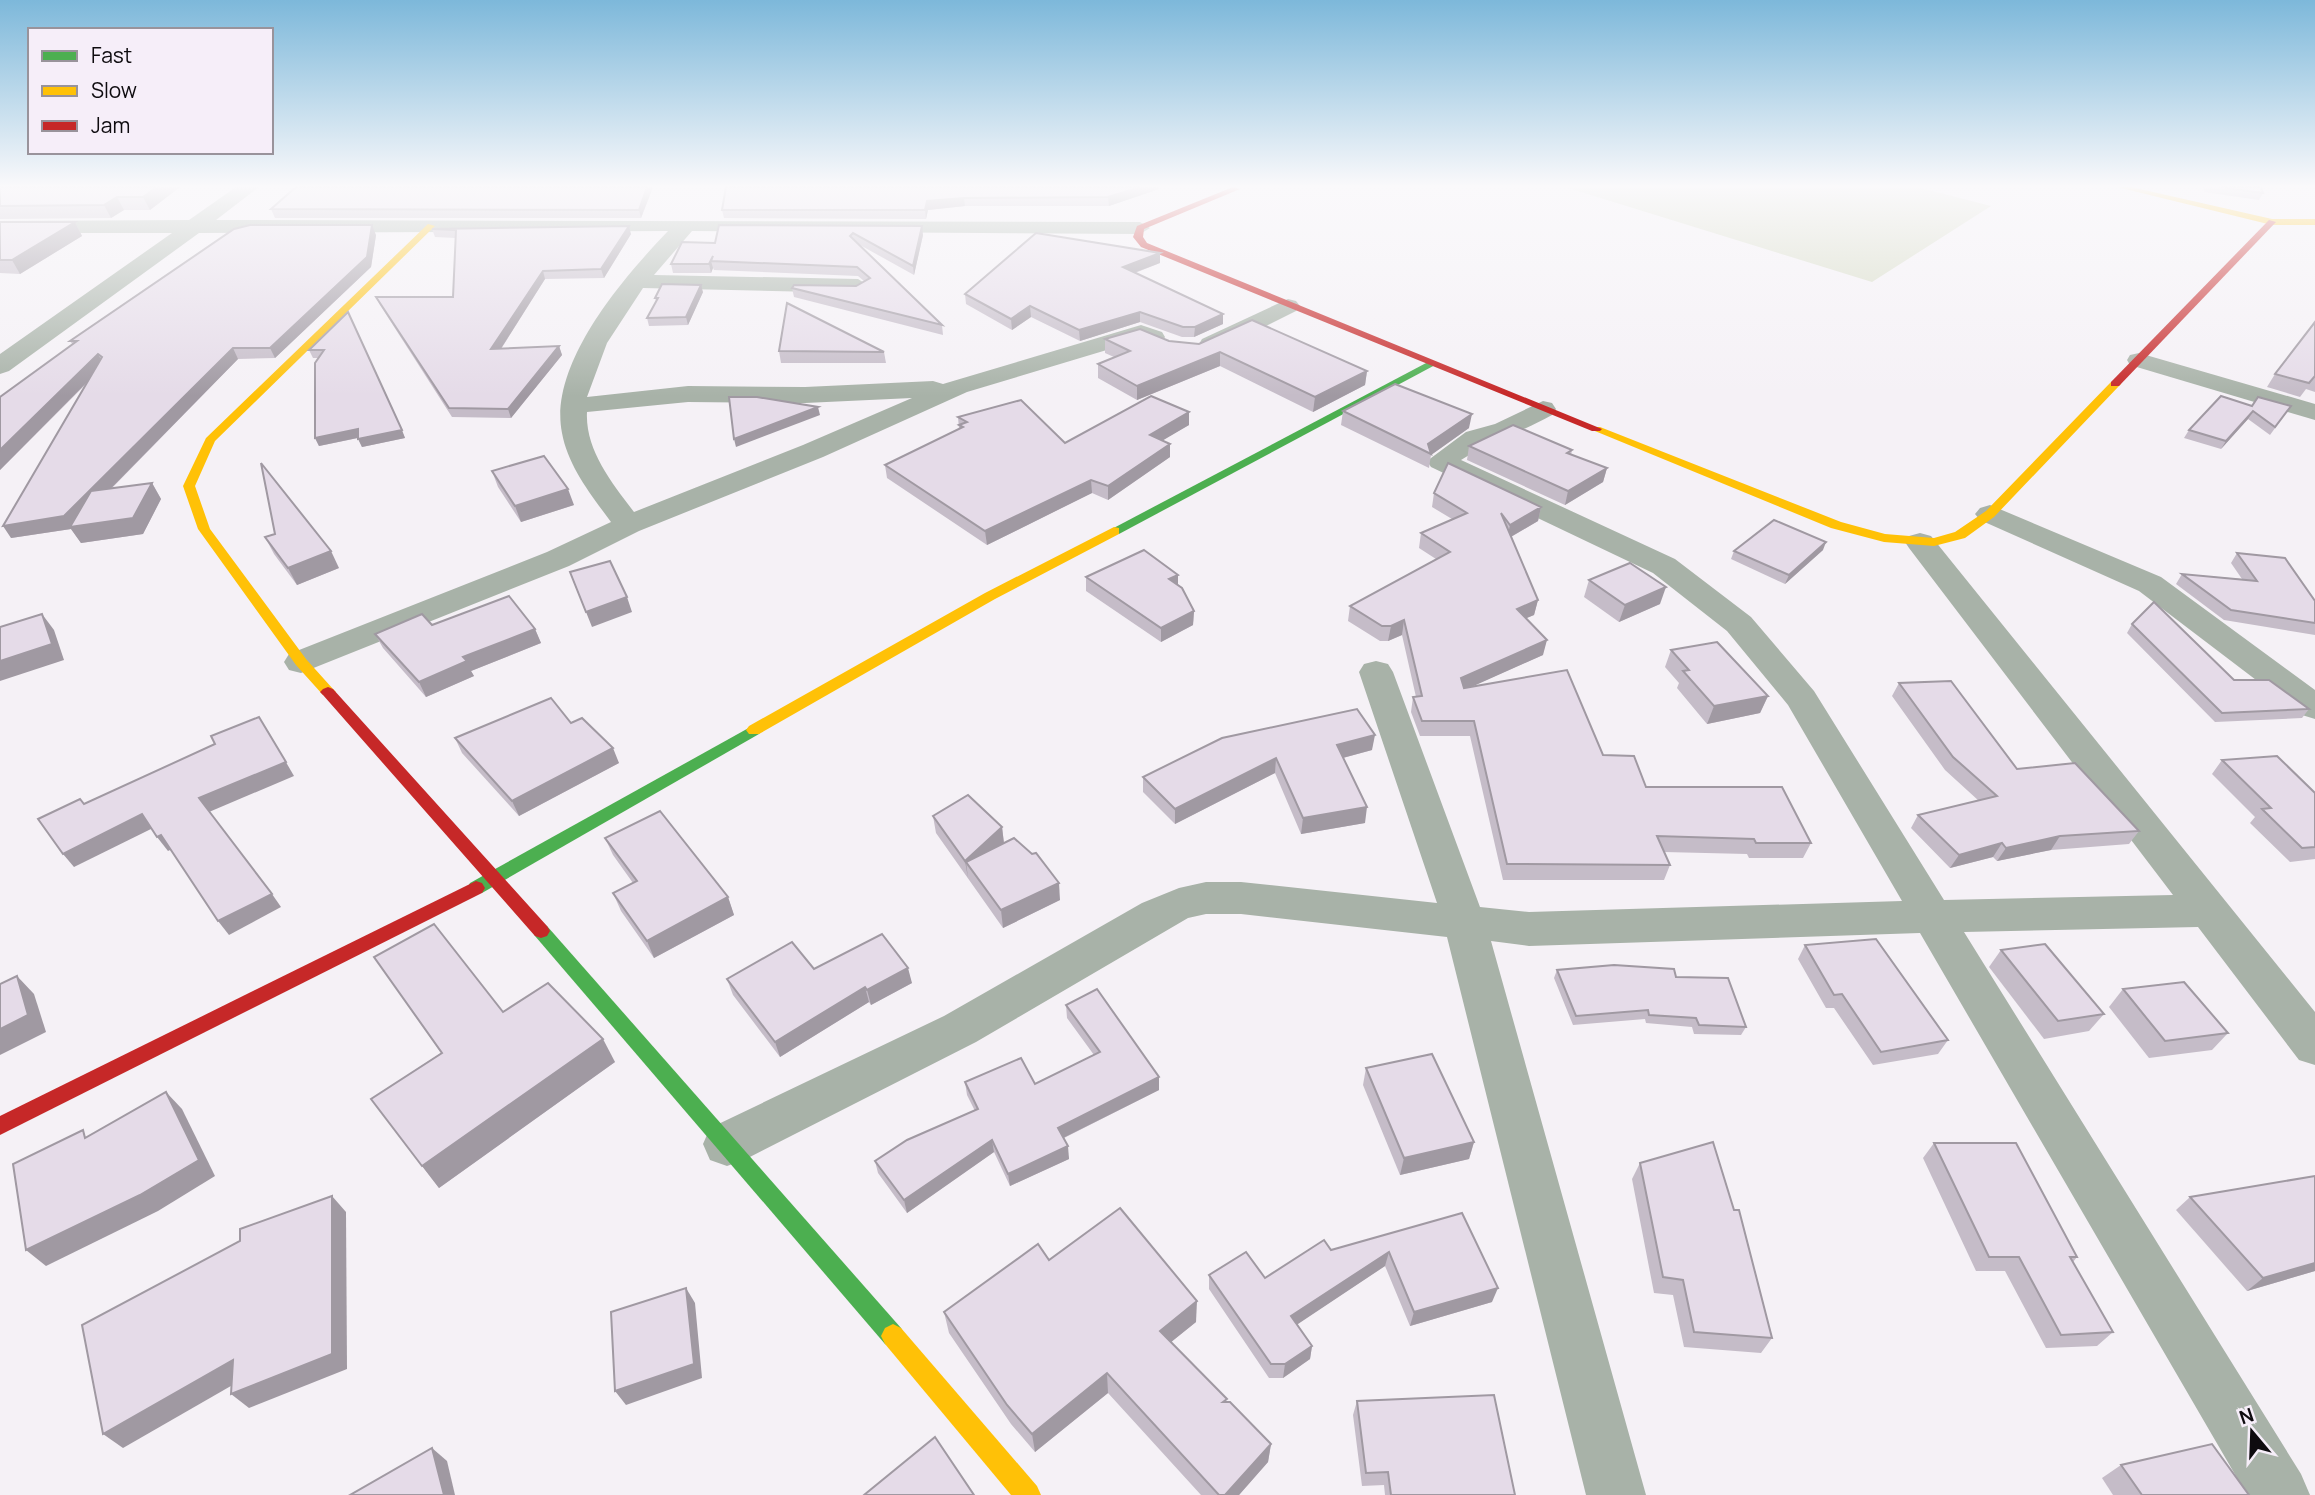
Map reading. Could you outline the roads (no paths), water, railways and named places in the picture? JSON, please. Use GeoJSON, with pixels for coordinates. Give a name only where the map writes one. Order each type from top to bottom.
{"type":"FeatureCollection","features":[{"type":"Feature","properties":{"kind":"street"},"geometry":{"type":"LineString","coordinates":[[0,366],[152,257]]}},
{"type":"Feature","properties":{"kind":"street"},"geometry":{"type":"LineString","coordinates":[[399,257],[210,440],[189,486],[204,529],[301,662],[495,878],[1028,1495]]}},
{"type":"Feature","properties":{"kind":"street"},"geometry":{"type":"LineString","coordinates":[[628,525],[600,485],[579,446],[573,422],[573,406],[591,350],[607,321],[635,281],[657,257]]}},
{"type":"Feature","properties":{"kind":"street"},"geometry":{"type":"LineString","coordinates":[[1172,257],[1841,528],[1920,542],[1950,539],[1969,531],[1990,514],[2238,257]]}},
{"type":"Feature","properties":{"kind":"street"},"geometry":{"type":"LineString","coordinates":[[635,281],[858,286]]}},
{"type":"Feature","properties":{"kind":"street"},"geometry":{"type":"LineString","coordinates":[[301,662],[558,559],[628,525],[824,446],[958,387],[1141,332],[1184,348],[1210,344],[1288,306]]}},
{"type":"Feature","properties":{"kind":"street"},"geometry":{"type":"LineString","coordinates":[[2139,360],[2315,412]]}},
{"type":"Feature","properties":{"kind":"street"},"geometry":{"type":"LineString","coordinates":[[0,1126],[495,878],[990,596],[1432,364]]}},
{"type":"Feature","properties":{"kind":"street"},"geometry":{"type":"LineString","coordinates":[[573,406],[688,394],[805,395],[958,387]]}},
{"type":"Feature","properties":{"kind":"street"},"geometry":{"type":"LineString","coordinates":[[1543,409],[1505,430],[1476,438],[1441,461],[1664,566],[1740,624],[1802,699],[2280,1495]]}},
{"type":"Feature","properties":{"kind":"street"},"geometry":{"type":"LineString","coordinates":[[1990,514],[2150,584],[2315,707]]}},
{"type":"Feature","properties":{"kind":"street"},"geometry":{"type":"LineString","coordinates":[[1920,542],[2315,1046]]}},
{"type":"Feature","properties":{"kind":"street"},"geometry":{"type":"LineString","coordinates":[[1376,672],[1464,921],[1544,1234],[1616,1495]]}},
{"type":"Feature","properties":{"kind":"street"},"geometry":{"type":"LineString","coordinates":[[727,1144],[918,1052],[1179,904],[1206,898],[1273,899],[1530,929],[2211,911]]}}]}
